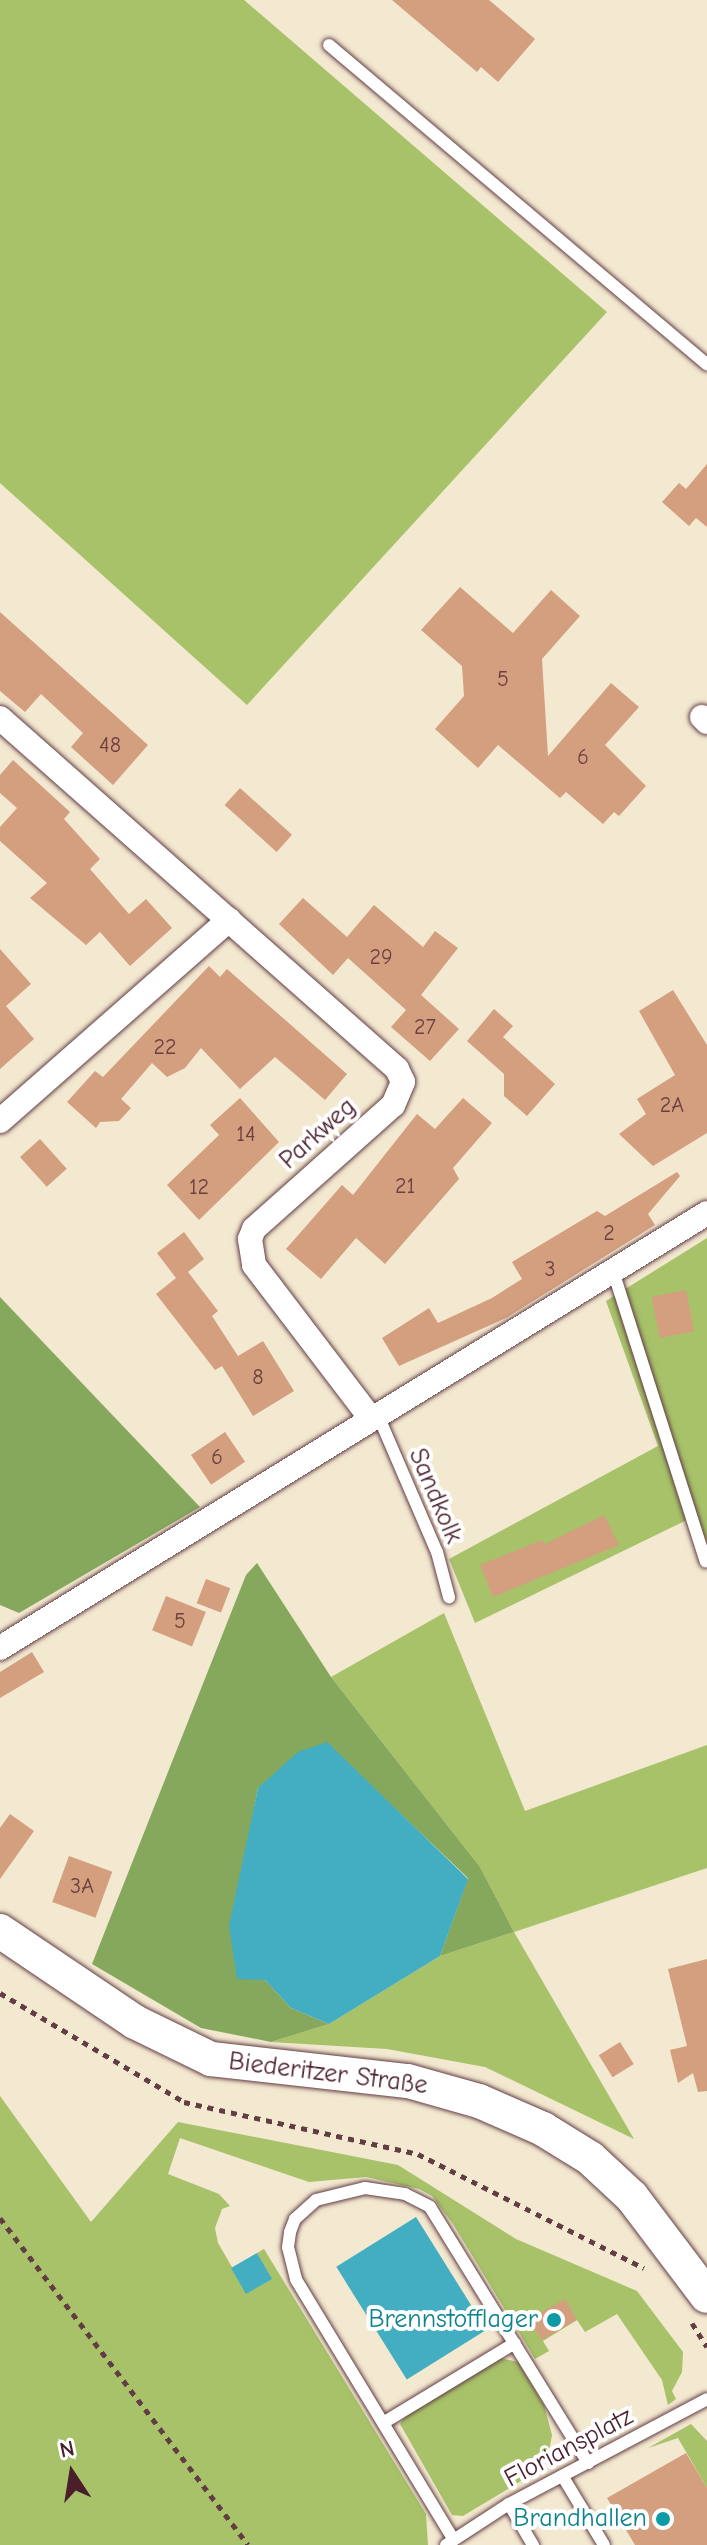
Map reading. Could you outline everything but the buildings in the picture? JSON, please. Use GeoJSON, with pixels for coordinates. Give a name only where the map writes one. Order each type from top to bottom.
{"type":"FeatureCollection","features":[{"type":"Feature","properties":{"kind":"street","name":"Parkweg"},"geometry":{"type":"LineString","coordinates":[[0,718],[383,1053],[403,1082],[393,1105],[264,1220],[250,1239],[254,1265],[373,1415]]}},
{"type":"Feature","properties":{"kind":"street"},"geometry":{"type":"LineString","coordinates":[[0,1121],[229,920]]}},
{"type":"Feature","properties":{"kind":"street"},"geometry":{"type":"LineString","coordinates":[[0,1648],[373,1415],[707,1213]]}},
{"type":"Feature","properties":{"kind":"street","name":"Biederitzer Straße"},"geometry":{"type":"LineString","coordinates":[[0,1931],[135,2022],[211,2059],[439,2088],[552,2134],[590,2158],[632,2197],[695,2302]]}},
{"type":"Feature","properties":{"kind":"lane"},"geometry":{"type":"LineString","coordinates":[[329,45],[707,365]]}},
{"type":"Feature","properties":{"kind":"lane"},"geometry":{"type":"LineString","coordinates":[[613,1271],[706,1562]]}},
{"type":"Feature","properties":{"kind":"lane","name":"Sandkolk"},"geometry":{"type":"LineString","coordinates":[[373,1415],[437,1552],[449,1597]]}},
{"type":"Feature","properties":{"kind":"lane"},"geometry":{"type":"LineString","coordinates":[[449,2541],[290,2265],[288,2247],[295,2219],[316,2200],[365,2188],[405,2194],[430,2207],[588,2463]]}},
{"type":"Feature","properties":{"kind":"lane"},"geometry":{"type":"LineString","coordinates":[[383,2423],[515,2343]]}},
{"type":"Feature","properties":{"kind":"lane","name":"Floriansplatz"},"geometry":{"type":"LineString","coordinates":[[449,2541],[509,2504],[707,2399]]}},
{"type":"Feature","properties":{"kind":"lane"},"geometry":{"type":"LineString","coordinates":[[563,2477],[604,2545]]}},
{"type":"Feature","properties":{"kind":"lane"},"geometry":{"type":"LineString","coordinates":[[509,2504],[533,2545]]}},
{"type":"Feature","properties":{"kind":"path"},"geometry":{"type":"LineString","coordinates":[[0,1993],[184,2102],[418,2154],[655,2275]]}},
{"type":"Feature","properties":{"kind":"path"},"geometry":{"type":"LineString","coordinates":[[0,2218],[248,2545]]}},
{"type":"Feature","properties":{"kind":"path"},"geometry":{"type":"LineString","coordinates":[[695,2302],[707,2347]]}},
{"type":"Feature","properties":{"kind":"green space"},"geometry":{"type":"Polygon","coordinates":[[[0,0],[244,0],[607,312],[247,705],[0,483],[0,0]]]}},
{"type":"Feature","properties":{"kind":"green space"},"geometry":{"type":"Polygon","coordinates":[[[707,1238],[707,1544],[695,1516],[475,1623],[449,1559],[658,1446],[606,1301],[707,1238]]]}},
{"type":"Feature","properties":{"kind":"green space"},"geometry":{"type":"Polygon","coordinates":[[[0,1297],[200,1507],[19,1613],[0,1605],[0,1297]]]}},
{"type":"Feature","properties":{"kind":"green space"},"geometry":{"type":"Polygon","coordinates":[[[257,1563],[331,1677],[480,1867],[514,1932],[440,1956],[468,1878],[326,1743],[258,1788],[245,1855],[265,1980],[291,2008],[329,2024],[271,2042],[201,2028],[92,1964],[246,1575],[257,1563]]]}},
{"type":"Feature","properties":{"kind":"green space"},"geometry":{"type":"Polygon","coordinates":[[[444,1613],[525,1811],[707,1745],[707,1868],[514,1932],[480,1867],[331,1677],[444,1613]]]}},
{"type":"Feature","properties":{"kind":"green space"},"geometry":{"type":"Polygon","coordinates":[[[514,1932],[634,2139],[485,2067],[387,2049],[271,2042],[329,2024],[440,1956],[514,1932]]]}},
{"type":"Feature","properties":{"kind":"green space"},"geometry":{"type":"Polygon","coordinates":[[[0,2096],[91,2222],[178,2122],[398,2165],[516,2239],[637,2291],[683,2352],[682,2372],[672,2391],[676,2399],[668,2405],[662,2380],[617,2314],[585,2332],[577,2320],[543,2341],[549,2351],[535,2359],[453,2224],[432,2196],[419,2189],[366,2177],[309,2182],[180,2138],[168,2174],[219,2194],[230,2206],[222,2209],[215,2228],[218,2243],[247,2293],[271,2279],[257,2253],[264,2249],[426,2514],[428,2545],[0,2545],[0,2096]]]}},
{"type":"Feature","properties":{"kind":"green space"},"geometry":{"type":"Polygon","coordinates":[[[500,2358],[518,2362],[544,2405],[552,2435],[549,2451],[531,2475],[463,2516],[452,2515],[400,2424],[406,2415],[500,2358]]]}},
{"type":"Feature","properties":{"kind":"green space"},"geometry":{"type":"Polygon","coordinates":[[[691,2424],[707,2441],[707,2488],[678,2438],[648,2448],[691,2424]]]}},
{"type":"Feature","properties":{"kind":"water"},"geometry":{"type":"Polygon","coordinates":[[[327,1742],[468,1879],[440,1956],[329,2024],[291,2008],[265,1980],[237,1979],[229,1926],[258,1788],[298,1752],[327,1742]]]}},
{"type":"Feature","properties":{"kind":"water"},"geometry":{"type":"Polygon","coordinates":[[[416,2217],[486,2330],[407,2380],[336,2267],[416,2217]]]}},
{"type":"Feature","properties":{"kind":"water"},"geometry":{"type":"Polygon","coordinates":[[[257,2253],[272,2279],[246,2294],[231,2268],[257,2253]]]}},
{"type":"Feature","properties":{"kind":"place","name":"Brennstofflager"},"geometry":{"type":"Point","coordinates":[554,2320]}},
{"type":"Feature","properties":{"kind":"place","name":"Brandhallen"},"geometry":{"type":"Point","coordinates":[663,2519]}}]}
